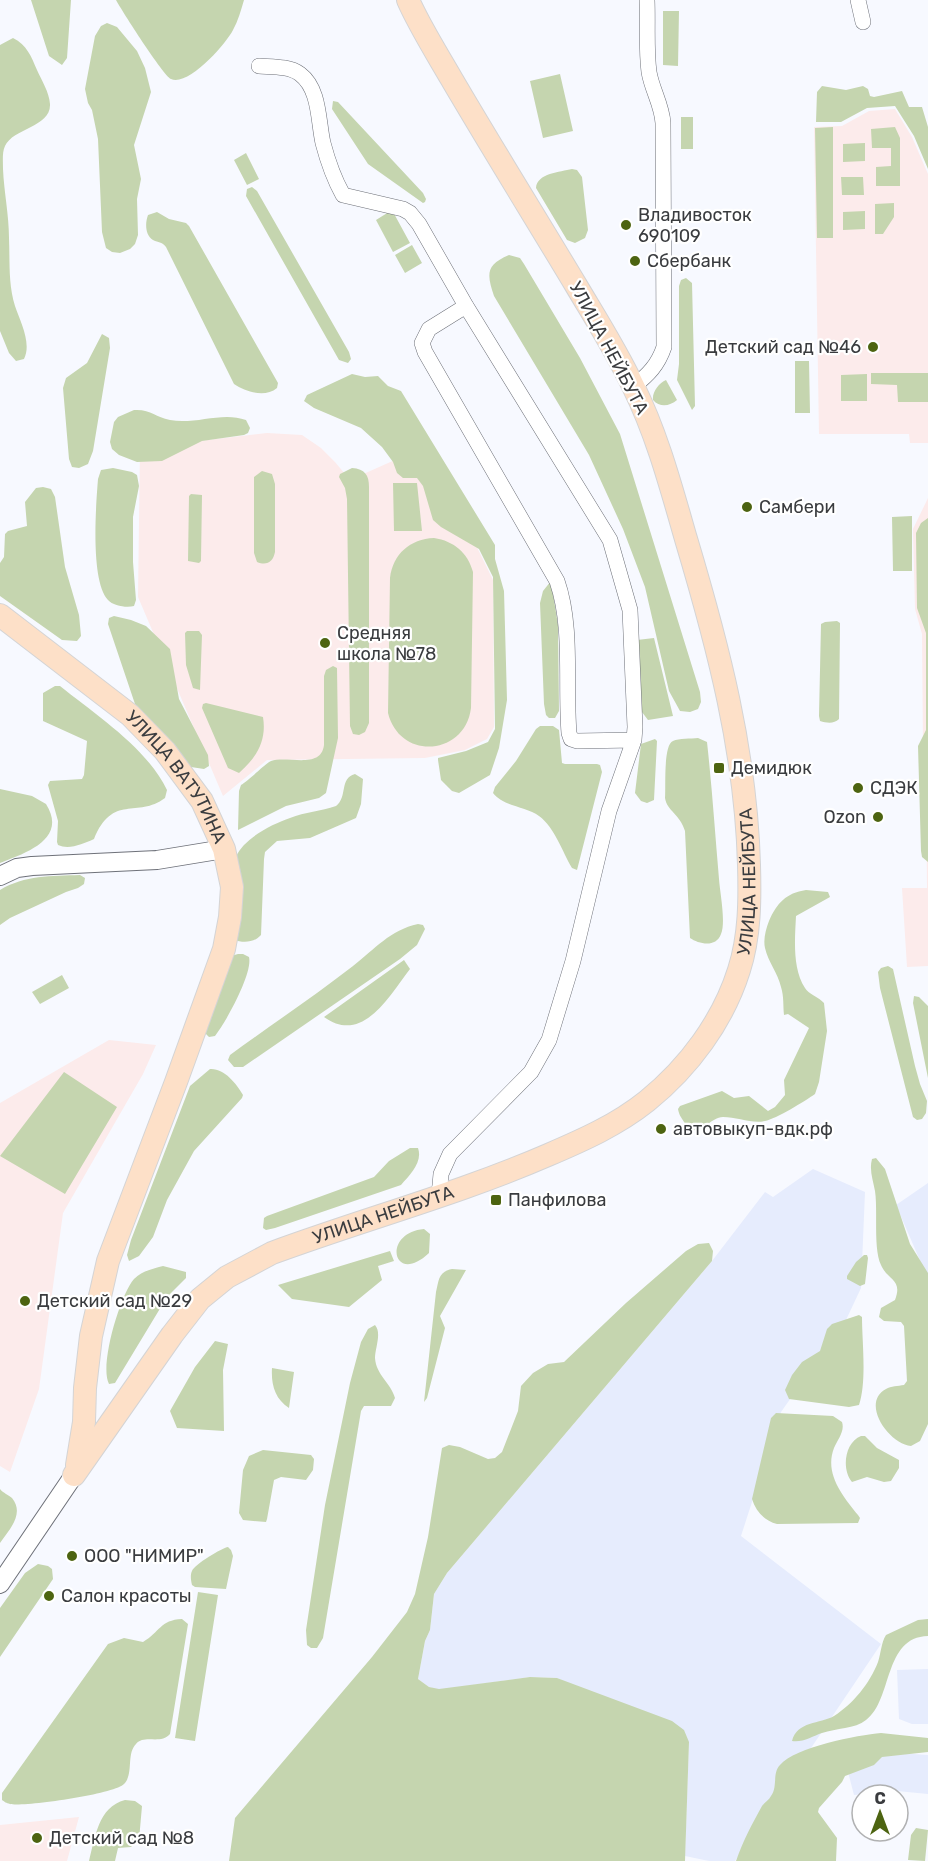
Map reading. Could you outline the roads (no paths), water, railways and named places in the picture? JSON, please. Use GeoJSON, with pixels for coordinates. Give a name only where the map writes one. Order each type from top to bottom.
{"type":"FeatureCollection","features":[{"type":"Feature","properties":{"kind":"main road","name":"УЛИЦА НЕЙБУТА"},"geometry":{"type":"LineString","coordinates":[[74,1475],[172,1335],[200,1299],[217,1284],[272,1253],[522,1166],[596,1134],[622,1120],[649,1100],[685,1064],[717,1023],[740,969],[747,937],[748,827],[735,724],[719,651],[657,446],[634,386],[468,108],[408,0]]}},
{"type":"Feature","properties":{"kind":"main road","name":"УЛИЦА ВАТУТИНА"},"geometry":{"type":"LineString","coordinates":[[0,615],[130,715],[165,751],[202,801],[224,849]]}},
{"type":"Feature","properties":{"kind":"main road","name":"УЛИЦА НЕЙБУТА"},"geometry":{"type":"LineString","coordinates":[[74,1475],[80,1451],[91,1336],[108,1262],[177,1082],[224,949],[230,918],[232,887],[224,849]]}},
{"type":"Feature","properties":{"kind":"street"},"geometry":{"type":"LineString","coordinates":[[634,386],[657,364],[664,347],[663,123],[649,69],[647,0]]}},
{"type":"Feature","properties":{"kind":"street"},"geometry":{"type":"LineString","coordinates":[[858,0],[863,22]]}},
{"type":"Feature","properties":{"kind":"street"},"geometry":{"type":"LineString","coordinates":[[260,66],[292,70],[304,78],[312,89],[324,144],[334,178],[343,195],[410,213],[419,224],[466,306],[610,540],[630,610],[634,740],[609,811],[573,961],[549,1040],[531,1072],[450,1154],[441,1174],[439,1196]]}},
{"type":"Feature","properties":{"kind":"street"},"geometry":{"type":"LineString","coordinates":[[466,306],[429,329],[422,343],[425,352],[557,581],[562,596],[565,622],[571,739],[577,741],[634,740]]}},
{"type":"Feature","properties":{"kind":"street","name":"УЛИЦА ВАТУТИНА"},"geometry":{"type":"LineString","coordinates":[[0,876],[17,868],[32,866],[157,860],[224,849]]}},
{"type":"Feature","properties":{"kind":"street","name":"УЛИЦА НЕЙБУТА"},"geometry":{"type":"LineString","coordinates":[[0,1584],[74,1475]]}},
{"type":"Feature","properties":{"kind":"place","name":"Владивосток 690109"},"geometry":{"type":"Point","coordinates":[626,225]}},
{"type":"Feature","properties":{"kind":"place","name":"Сбербанк"},"geometry":{"type":"Point","coordinates":[635,261]}},
{"type":"Feature","properties":{"kind":"place","name":"Детский сад №46"},"geometry":{"type":"Point","coordinates":[873,347]}},
{"type":"Feature","properties":{"kind":"place","name":"Самбери"},"geometry":{"type":"Point","coordinates":[747,507]}},
{"type":"Feature","properties":{"kind":"place","name":"Средняя школа №78"},"geometry":{"type":"Point","coordinates":[325,643]}},
{"type":"Feature","properties":{"kind":"place","name":"Демидюк"},"geometry":{"type":"Point","coordinates":[719,768]}},
{"type":"Feature","properties":{"kind":"place","name":"СДЭК"},"geometry":{"type":"Point","coordinates":[858,788]}},
{"type":"Feature","properties":{"kind":"place","name":"Ozon"},"geometry":{"type":"Point","coordinates":[878,817]}},
{"type":"Feature","properties":{"kind":"place","name":"автовыкуп-вдк.рф"},"geometry":{"type":"Point","coordinates":[661,1129]}},
{"type":"Feature","properties":{"kind":"place","name":"Панфилова"},"geometry":{"type":"Point","coordinates":[496,1200]}},
{"type":"Feature","properties":{"kind":"place","name":"Детский сад №29"},"geometry":{"type":"Point","coordinates":[25,1301]}},
{"type":"Feature","properties":{"kind":"place","name":"ООО \"НИМИР\""},"geometry":{"type":"Point","coordinates":[72,1556]}},
{"type":"Feature","properties":{"kind":"place","name":"Салон красоты"},"geometry":{"type":"Point","coordinates":[49,1596]}},
{"type":"Feature","properties":{"kind":"place","name":"Детский сад №8"},"geometry":{"type":"Point","coordinates":[37,1838]}}]}
